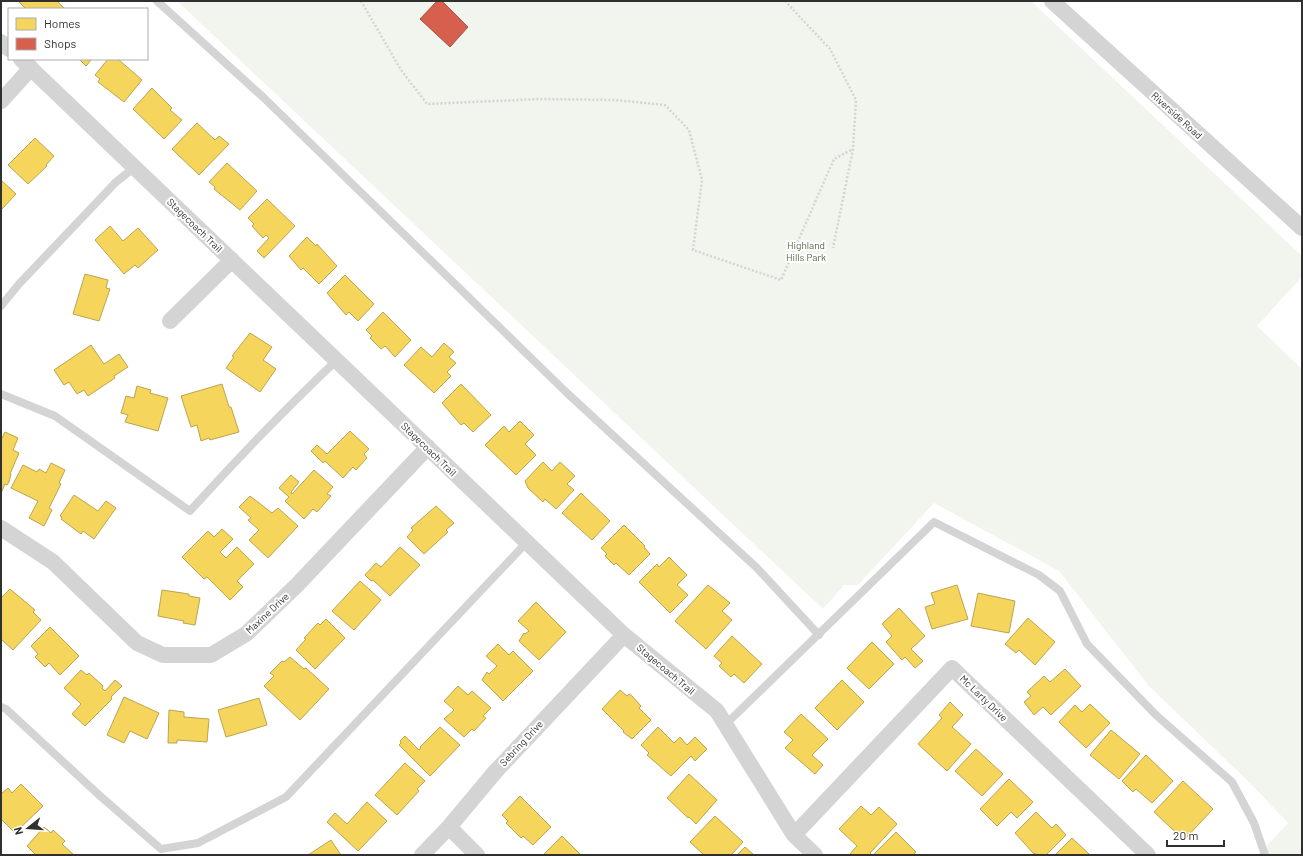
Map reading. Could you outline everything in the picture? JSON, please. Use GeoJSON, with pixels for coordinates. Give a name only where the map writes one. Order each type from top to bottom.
{"type":"FeatureCollection","features":[{"type":"Feature","properties":{"kind":"street","name":"Riverside Road"},"geometry":{"type":"LineString","coordinates":[[1052,1],[1302,228]]}},
{"type":"Feature","properties":{"kind":"street"},"geometry":{"type":"LineString","coordinates":[[1,101],[26,64]]}},
{"type":"Feature","properties":{"kind":"street","name":"Stagecoach Trail"},"geometry":{"type":"LineString","coordinates":[[26,64],[624,635],[717,711],[794,835],[815,855]]}},
{"type":"Feature","properties":{"kind":"street"},"geometry":{"type":"LineString","coordinates":[[170,321],[232,260]]}},
{"type":"Feature","properties":{"kind":"street","name":"Maxine Drive"},"geometry":{"type":"LineString","coordinates":[[1,528],[53,562],[137,643],[164,655],[211,655],[246,634],[292,590],[428,447]]}},
{"type":"Feature","properties":{"kind":"street","name":"Sebring Drive"},"geometry":{"type":"LineString","coordinates":[[422,855],[449,827],[495,772],[624,635]]}},
{"type":"Feature","properties":{"kind":"street","name":"Mc Larty Drive"},"geometry":{"type":"LineString","coordinates":[[794,835],[952,668],[1148,855]]}},
{"type":"Feature","properties":{"kind":"street"},"geometry":{"type":"LineString","coordinates":[[449,827],[477,855]]}},
{"type":"Feature","properties":{"kind":"lane"},"geometry":{"type":"LineString","coordinates":[[157,1],[264,98],[567,393],[757,568],[819,635]]}},
{"type":"Feature","properties":{"kind":"lane"},"geometry":{"type":"LineString","coordinates":[[1,306],[18,284],[116,182],[135,167]]}},
{"type":"Feature","properties":{"kind":"lane"},"geometry":{"type":"LineString","coordinates":[[1,394],[55,416],[190,511],[302,392],[337,360]]}},
{"type":"Feature","properties":{"kind":"lane"},"geometry":{"type":"LineString","coordinates":[[726,725],[934,522],[1039,576],[1060,591],[1087,644],[1156,715],[1232,782],[1254,823],[1265,855]]}},
{"type":"Feature","properties":{"kind":"lane"},"geometry":{"type":"LineString","coordinates":[[1,707],[6,709],[161,849],[198,843],[286,796],[527,542]]}},
{"type":"Feature","properties":{"kind":"path"},"geometry":{"type":"LineString","coordinates":[[361,1],[401,70],[427,104],[548,99],[615,100],[665,105],[689,130],[702,180],[693,250],[781,280],[834,159],[853,149]]}},
{"type":"Feature","properties":{"kind":"path"},"geometry":{"type":"LineString","coordinates":[[785,1],[830,49],[856,100],[853,149],[833,248]]}},
{"type":"Feature","properties":{"kind":"green space","name":"Highland Hills Park"},"geometry":{"type":"Polygon","coordinates":[[[177,1],[1031,1],[1302,256],[1302,277],[1257,326],[1302,369],[1302,855],[1258,855],[1288,823],[1252,785],[1149,686],[1059,571],[934,503],[858,585],[844,585],[823,609],[177,1]]]}},
{"type":"Feature","properties":{"kind":"building: Homes"},"geometry":{"type":"Polygon","coordinates":[[[57,1],[64,8],[25,8],[19,2],[57,1]]]}},
{"type":"Feature","properties":{"kind":"building: Homes"},"geometry":{"type":"Polygon","coordinates":[[[80,60],[91,60],[86,66],[80,60]]]}},
{"type":"Feature","properties":{"kind":"building: Homes"},"geometry":{"type":"Polygon","coordinates":[[[107,60],[119,60],[142,80],[124,102],[98,82],[100,79],[95,75],[107,60]]]}},
{"type":"Feature","properties":{"kind":"building: Homes"},"geometry":{"type":"Polygon","coordinates":[[[152,88],[172,108],[170,110],[182,120],[164,139],[133,109],[152,88]]]}},
{"type":"Feature","properties":{"kind":"building: Homes"},"geometry":{"type":"Polygon","coordinates":[[[197,123],[215,140],[219,136],[229,144],[199,175],[172,149],[197,123]]]}},
{"type":"Feature","properties":{"kind":"building: Homes"},"geometry":{"type":"Polygon","coordinates":[[[35,138],[54,156],[46,165],[47,166],[28,184],[8,165],[35,138]]]}},
{"type":"Feature","properties":{"kind":"building: Homes"},"geometry":{"type":"Polygon","coordinates":[[[227,163],[257,191],[240,210],[214,189],[215,187],[209,182],[227,163]]]}},
{"type":"Feature","properties":{"kind":"building: Homes"},"geometry":{"type":"Polygon","coordinates":[[[1,180],[16,194],[1,210],[1,180]]]}},
{"type":"Feature","properties":{"kind":"building: Homes"},"geometry":{"type":"Polygon","coordinates":[[[267,199],[295,226],[264,258],[257,251],[269,238],[266,235],[263,238],[252,226],[254,224],[248,218],[267,199]]]}},
{"type":"Feature","properties":{"kind":"building: Homes"},"geometry":{"type":"Polygon","coordinates":[[[110,226],[123,241],[138,228],[158,250],[138,268],[135,265],[124,274],[95,240],[110,226]]]}},
{"type":"Feature","properties":{"kind":"building: Homes"},"geometry":{"type":"Polygon","coordinates":[[[307,237],[316,246],[317,244],[337,266],[319,284],[303,268],[301,270],[289,256],[307,237]]]}},
{"type":"Feature","properties":{"kind":"building: Homes"},"geometry":{"type":"Polygon","coordinates":[[[85,274],[108,280],[106,288],[110,289],[99,321],[73,314],[85,274]]]}},
{"type":"Feature","properties":{"kind":"building: Homes"},"geometry":{"type":"Polygon","coordinates":[[[345,275],[374,304],[358,321],[349,312],[346,315],[327,293],[345,275]]]}},
{"type":"Feature","properties":{"kind":"building: Homes"},"geometry":{"type":"Polygon","coordinates":[[[383,312],[411,340],[395,357],[385,346],[381,349],[370,338],[372,336],[366,330],[383,312]]]}},
{"type":"Feature","properties":{"kind":"building: Homes"},"geometry":{"type":"Polygon","coordinates":[[[250,333],[272,347],[263,360],[276,369],[260,392],[226,368],[234,357],[232,356],[250,333]]]}},
{"type":"Feature","properties":{"kind":"building: Homes"},"geometry":{"type":"Polygon","coordinates":[[[444,343],[454,352],[449,357],[456,363],[447,372],[451,376],[434,393],[404,365],[421,347],[432,357],[444,343]]]}},
{"type":"Feature","properties":{"kind":"building: Homes"},"geometry":{"type":"Polygon","coordinates":[[[91,345],[104,364],[119,354],[128,367],[114,376],[115,378],[88,396],[84,390],[77,394],[69,382],[64,385],[54,370],[91,345]]]}},
{"type":"Feature","properties":{"kind":"building: Homes"},"geometry":{"type":"Polygon","coordinates":[[[222,384],[239,432],[201,441],[197,425],[191,427],[181,396],[222,384]]]}},
{"type":"Feature","properties":{"kind":"building: Homes"},"geometry":{"type":"Polygon","coordinates":[[[461,384],[491,415],[473,432],[464,423],[461,425],[442,403],[461,384]]]}},
{"type":"Feature","properties":{"kind":"building: Homes"},"geometry":{"type":"Polygon","coordinates":[[[137,386],[151,390],[150,393],[168,398],[158,431],[125,422],[128,415],[121,413],[126,396],[134,398],[137,386]]]}},
{"type":"Feature","properties":{"kind":"building: Homes"},"geometry":{"type":"Polygon","coordinates":[[[520,421],[534,435],[525,444],[536,455],[516,475],[485,445],[504,426],[509,432],[520,421]]]}},
{"type":"Feature","properties":{"kind":"building: Homes"},"geometry":{"type":"Polygon","coordinates":[[[350,431],[369,449],[364,454],[367,458],[356,470],[353,467],[343,478],[325,461],[323,463],[311,451],[317,445],[327,454],[350,431]]]}},
{"type":"Feature","properties":{"kind":"building: Homes"},"geometry":{"type":"Polygon","coordinates":[[[5,432],[18,438],[13,450],[19,453],[10,474],[9,482],[7,485],[5,484],[1,493],[1,440],[5,432]]]}},
{"type":"Feature","properties":{"kind":"building: Homes"},"geometry":{"type":"Polygon","coordinates":[[[543,462],[552,471],[560,462],[575,476],[567,484],[574,490],[556,509],[545,499],[543,502],[528,488],[525,481],[543,462]]]}},
{"type":"Feature","properties":{"kind":"building: Homes"},"geometry":{"type":"Polygon","coordinates":[[[51,463],[65,470],[59,483],[61,484],[49,508],[52,510],[44,526],[29,518],[38,501],[11,488],[23,465],[37,472],[39,469],[46,473],[51,463]]]}},
{"type":"Feature","properties":{"kind":"building: Homes"},"geometry":{"type":"Polygon","coordinates":[[[314,470],[333,487],[327,494],[331,496],[317,512],[313,509],[304,519],[285,501],[289,497],[279,488],[291,475],[299,482],[291,492],[292,494],[314,470]]]}},
{"type":"Feature","properties":{"kind":"building: Homes"},"geometry":{"type":"Polygon","coordinates":[[[581,493],[610,521],[592,540],[562,513],[581,493]]]}},
{"type":"Feature","properties":{"kind":"building: Homes"},"geometry":{"type":"Polygon","coordinates":[[[74,495],[98,511],[106,501],[116,508],[94,539],[83,531],[81,534],[61,519],[62,517],[60,516],[74,495]]]}},
{"type":"Feature","properties":{"kind":"building: Homes"},"geometry":{"type":"Polygon","coordinates":[[[250,496],[272,513],[278,508],[298,526],[268,558],[249,540],[259,530],[248,520],[251,518],[239,507],[250,496]]]}},
{"type":"Feature","properties":{"kind":"building: Homes"},"geometry":{"type":"Polygon","coordinates":[[[436,506],[454,523],[446,530],[448,532],[424,554],[407,537],[413,530],[411,528],[436,506]]]}},
{"type":"Feature","properties":{"kind":"building: Homes"},"geometry":{"type":"Polygon","coordinates":[[[624,525],[645,546],[644,547],[650,554],[629,575],[616,563],[614,565],[605,556],[607,554],[601,548],[624,525]]]}},
{"type":"Feature","properties":{"kind":"building: Homes"},"geometry":{"type":"Polygon","coordinates":[[[222,529],[233,539],[220,552],[226,558],[237,547],[254,564],[237,581],[243,587],[230,600],[207,577],[204,579],[182,557],[208,531],[214,537],[222,529]]]}},
{"type":"Feature","properties":{"kind":"building: Homes"},"geometry":{"type":"Polygon","coordinates":[[[400,547],[420,565],[390,596],[373,580],[371,581],[365,575],[376,563],[381,567],[400,547]]]}},
{"type":"Feature","properties":{"kind":"building: Homes"},"geometry":{"type":"Polygon","coordinates":[[[669,557],[687,575],[677,585],[688,595],[670,613],[639,582],[657,564],[659,567],[669,557]]]}},
{"type":"Feature","properties":{"kind":"building: Homes"},"geometry":{"type":"Polygon","coordinates":[[[360,581],[381,600],[354,630],[332,611],[360,581]]]}},
{"type":"Feature","properties":{"kind":"building: Homes"},"geometry":{"type":"Polygon","coordinates":[[[708,585],[730,603],[722,611],[732,620],[706,649],[675,621],[708,585]]]}},
{"type":"Feature","properties":{"kind":"building: Homes"},"geometry":{"type":"Polygon","coordinates":[[[957,585],[968,619],[932,629],[925,607],[935,604],[931,593],[957,585]]]}},
{"type":"Feature","properties":{"kind":"building: Homes"},"geometry":{"type":"Polygon","coordinates":[[[10,589],[35,610],[33,612],[41,620],[13,650],[1,639],[1,598],[10,589]]]}},
{"type":"Feature","properties":{"kind":"building: Homes"},"geometry":{"type":"Polygon","coordinates":[[[162,590],[189,594],[189,596],[200,598],[195,625],[183,623],[184,621],[158,616],[162,590]]]}},
{"type":"Feature","properties":{"kind":"building: Homes"},"geometry":{"type":"Polygon","coordinates":[[[978,593],[1015,601],[1009,633],[971,626],[978,593]]]}},
{"type":"Feature","properties":{"kind":"building: Homes"},"geometry":{"type":"Polygon","coordinates":[[[536,602],[566,632],[539,660],[519,641],[524,633],[525,634],[529,631],[518,621],[536,602]]]}},
{"type":"Feature","properties":{"kind":"building: Homes"},"geometry":{"type":"Polygon","coordinates":[[[899,608],[925,636],[911,649],[923,661],[915,668],[905,657],[902,660],[886,642],[892,636],[882,624],[899,608]]]}},
{"type":"Feature","properties":{"kind":"building: Homes"},"geometry":{"type":"Polygon","coordinates":[[[1028,618],[1055,642],[1035,665],[1019,650],[1016,653],[1005,644],[1028,618]]]}},
{"type":"Feature","properties":{"kind":"building: Homes"},"geometry":{"type":"Polygon","coordinates":[[[326,619],[345,638],[315,669],[296,650],[306,639],[304,638],[318,623],[320,625],[326,619]]]}},
{"type":"Feature","properties":{"kind":"building: Homes"},"geometry":{"type":"Polygon","coordinates":[[[50,627],[79,656],[60,675],[49,663],[45,667],[35,657],[38,654],[31,646],[50,627]]]}},
{"type":"Feature","properties":{"kind":"building: Homes"},"geometry":{"type":"Polygon","coordinates":[[[732,636],[762,664],[744,683],[734,674],[731,677],[719,666],[722,663],[714,656],[732,636]]]}},
{"type":"Feature","properties":{"kind":"building: Homes"},"geometry":{"type":"Polygon","coordinates":[[[872,642],[894,664],[869,689],[847,668],[872,642]]]}},
{"type":"Feature","properties":{"kind":"building: Homes"},"geometry":{"type":"Polygon","coordinates":[[[498,644],[509,655],[513,651],[533,671],[503,701],[482,680],[487,672],[489,674],[497,666],[486,656],[498,644]]]}},
{"type":"Feature","properties":{"kind":"building: Homes"},"geometry":{"type":"Polygon","coordinates":[[[290,657],[304,669],[306,668],[329,689],[300,720],[264,686],[274,676],[270,673],[282,661],[284,662],[290,657]]]}},
{"type":"Feature","properties":{"kind":"building: Homes"},"geometry":{"type":"Polygon","coordinates":[[[1065,669],[1081,686],[1051,715],[1043,707],[1034,715],[1024,702],[1031,696],[1027,692],[1044,676],[1050,682],[1065,669]]]}},
{"type":"Feature","properties":{"kind":"building: Homes"},"geometry":{"type":"Polygon","coordinates":[[[81,670],[87,675],[89,673],[103,686],[102,688],[105,691],[115,680],[122,686],[111,697],[112,699],[85,726],[72,714],[81,704],[64,688],[81,670]]]}},
{"type":"Feature","properties":{"kind":"building: Homes"},"geometry":{"type":"Polygon","coordinates":[[[842,680],[864,702],[837,730],[815,708],[842,680]]]}},
{"type":"Feature","properties":{"kind":"building: Homes"},"geometry":{"type":"Polygon","coordinates":[[[458,686],[468,695],[472,691],[491,708],[483,716],[486,718],[474,731],[472,729],[464,737],[444,719],[454,710],[444,701],[458,686]]]}},
{"type":"Feature","properties":{"kind":"building: Homes"},"geometry":{"type":"Polygon","coordinates":[[[620,690],[627,696],[629,694],[632,696],[641,706],[639,708],[651,720],[632,739],[623,732],[624,731],[602,709],[620,690]]]}},
{"type":"Feature","properties":{"kind":"building: Homes"},"geometry":{"type":"Polygon","coordinates":[[[124,697],[159,713],[147,739],[130,731],[124,743],[107,735],[124,697]]]}},
{"type":"Feature","properties":{"kind":"building: Homes"},"geometry":{"type":"Polygon","coordinates":[[[259,698],[267,725],[226,737],[218,710],[259,698]]]}},
{"type":"Feature","properties":{"kind":"building: Homes"},"geometry":{"type":"Polygon","coordinates":[[[950,702],[963,715],[952,727],[971,744],[947,771],[918,744],[942,718],[939,715],[950,702]]]}},
{"type":"Feature","properties":{"kind":"building: Homes"},"geometry":{"type":"Polygon","coordinates":[[[1090,704],[1110,723],[1086,748],[1059,722],[1075,705],[1082,712],[1090,704]]]}},
{"type":"Feature","properties":{"kind":"building: Homes"},"geometry":{"type":"Polygon","coordinates":[[[169,710],[184,712],[184,717],[209,719],[207,742],[177,740],[177,743],[168,743],[169,710]]]}},
{"type":"Feature","properties":{"kind":"building: Homes"},"geometry":{"type":"Polygon","coordinates":[[[801,714],[828,739],[812,755],[823,765],[815,774],[785,748],[793,740],[784,732],[801,714]]]}},
{"type":"Feature","properties":{"kind":"building: Homes"},"geometry":{"type":"Polygon","coordinates":[[[440,727],[460,745],[430,776],[399,745],[401,743],[400,741],[405,736],[419,750],[421,748],[420,747],[440,727]]]}},
{"type":"Feature","properties":{"kind":"building: Homes"},"geometry":{"type":"Polygon","coordinates":[[[658,727],[674,743],[680,737],[687,745],[695,737],[707,749],[695,761],[691,756],[671,776],[647,755],[649,753],[641,745],[658,727]]]}},
{"type":"Feature","properties":{"kind":"building: Homes"},"geometry":{"type":"Polygon","coordinates":[[[1111,730],[1140,754],[1119,779],[1090,755],[1111,730]]]}},
{"type":"Feature","properties":{"kind":"building: Homes"},"geometry":{"type":"Polygon","coordinates":[[[976,749],[1003,774],[982,796],[955,771],[976,749]]]}},
{"type":"Feature","properties":{"kind":"building: Homes"},"geometry":{"type":"Polygon","coordinates":[[[1146,755],[1173,781],[1152,803],[1136,789],[1133,792],[1122,781],[1146,755]]]}},
{"type":"Feature","properties":{"kind":"building: Homes"},"geometry":{"type":"Polygon","coordinates":[[[405,763],[425,781],[417,789],[419,791],[397,815],[375,795],[405,763]]]}},
{"type":"Feature","properties":{"kind":"building: Homes"},"geometry":{"type":"Polygon","coordinates":[[[689,774],[717,800],[696,824],[667,798],[689,774]]]}},
{"type":"Feature","properties":{"kind":"building: Homes"},"geometry":{"type":"Polygon","coordinates":[[[1009,779],[1033,802],[1017,818],[1011,812],[997,826],[980,809],[1009,779]]]}},
{"type":"Feature","properties":{"kind":"building: Homes"},"geometry":{"type":"Polygon","coordinates":[[[1183,781],[1213,809],[1184,840],[1154,812],[1183,781]]]}},
{"type":"Feature","properties":{"kind":"building: Homes"},"geometry":{"type":"Polygon","coordinates":[[[21,784],[43,806],[15,833],[1,819],[1,794],[8,788],[12,793],[21,784]]]}},
{"type":"Feature","properties":{"kind":"building: Homes"},"geometry":{"type":"Polygon","coordinates":[[[520,796],[551,827],[533,845],[523,836],[521,838],[506,823],[508,821],[502,815],[520,796]]]}},
{"type":"Feature","properties":{"kind":"building: Homes"},"geometry":{"type":"Polygon","coordinates":[[[367,802],[387,821],[358,851],[327,822],[335,813],[347,824],[367,802]]]}},
{"type":"Feature","properties":{"kind":"building: Homes"},"geometry":{"type":"Polygon","coordinates":[[[861,806],[871,815],[879,807],[897,824],[870,853],[872,855],[849,855],[857,846],[839,829],[861,806]]]}},
{"type":"Feature","properties":{"kind":"building: Homes"},"geometry":{"type":"Polygon","coordinates":[[[1036,812],[1052,828],[1056,824],[1066,835],[1046,855],[1034,854],[1015,833],[1036,812]]]}},
{"type":"Feature","properties":{"kind":"building: Homes"},"geometry":{"type":"Polygon","coordinates":[[[715,816],[743,842],[731,855],[704,855],[690,842],[715,816]]]}},
{"type":"Feature","properties":{"kind":"building: Homes"},"geometry":{"type":"Polygon","coordinates":[[[44,827],[51,833],[53,830],[65,841],[62,844],[74,855],[36,855],[27,846],[44,827]]]}},
{"type":"Feature","properties":{"kind":"building: Homes"},"geometry":{"type":"Polygon","coordinates":[[[896,832],[916,852],[913,855],[873,855],[896,832]]]}},
{"type":"Feature","properties":{"kind":"building: Homes"},"geometry":{"type":"Polygon","coordinates":[[[562,836],[581,855],[543,855],[562,836]]]}},
{"type":"Feature","properties":{"kind":"building: Homes"},"geometry":{"type":"Polygon","coordinates":[[[1072,838],[1090,855],[1055,855],[1072,838]]]}},
{"type":"Feature","properties":{"kind":"building: Homes"},"geometry":{"type":"Polygon","coordinates":[[[331,840],[341,855],[308,855],[331,840]]]}},
{"type":"Feature","properties":{"kind":"building: Homes"},"geometry":{"type":"Polygon","coordinates":[[[745,847],[754,855],[737,855],[745,847]]]}},
{"type":"Feature","properties":{"kind":"building: Shops"},"geometry":{"type":"Polygon","coordinates":[[[437,1],[442,1],[468,27],[450,47],[420,19],[437,1]]]}}]}
